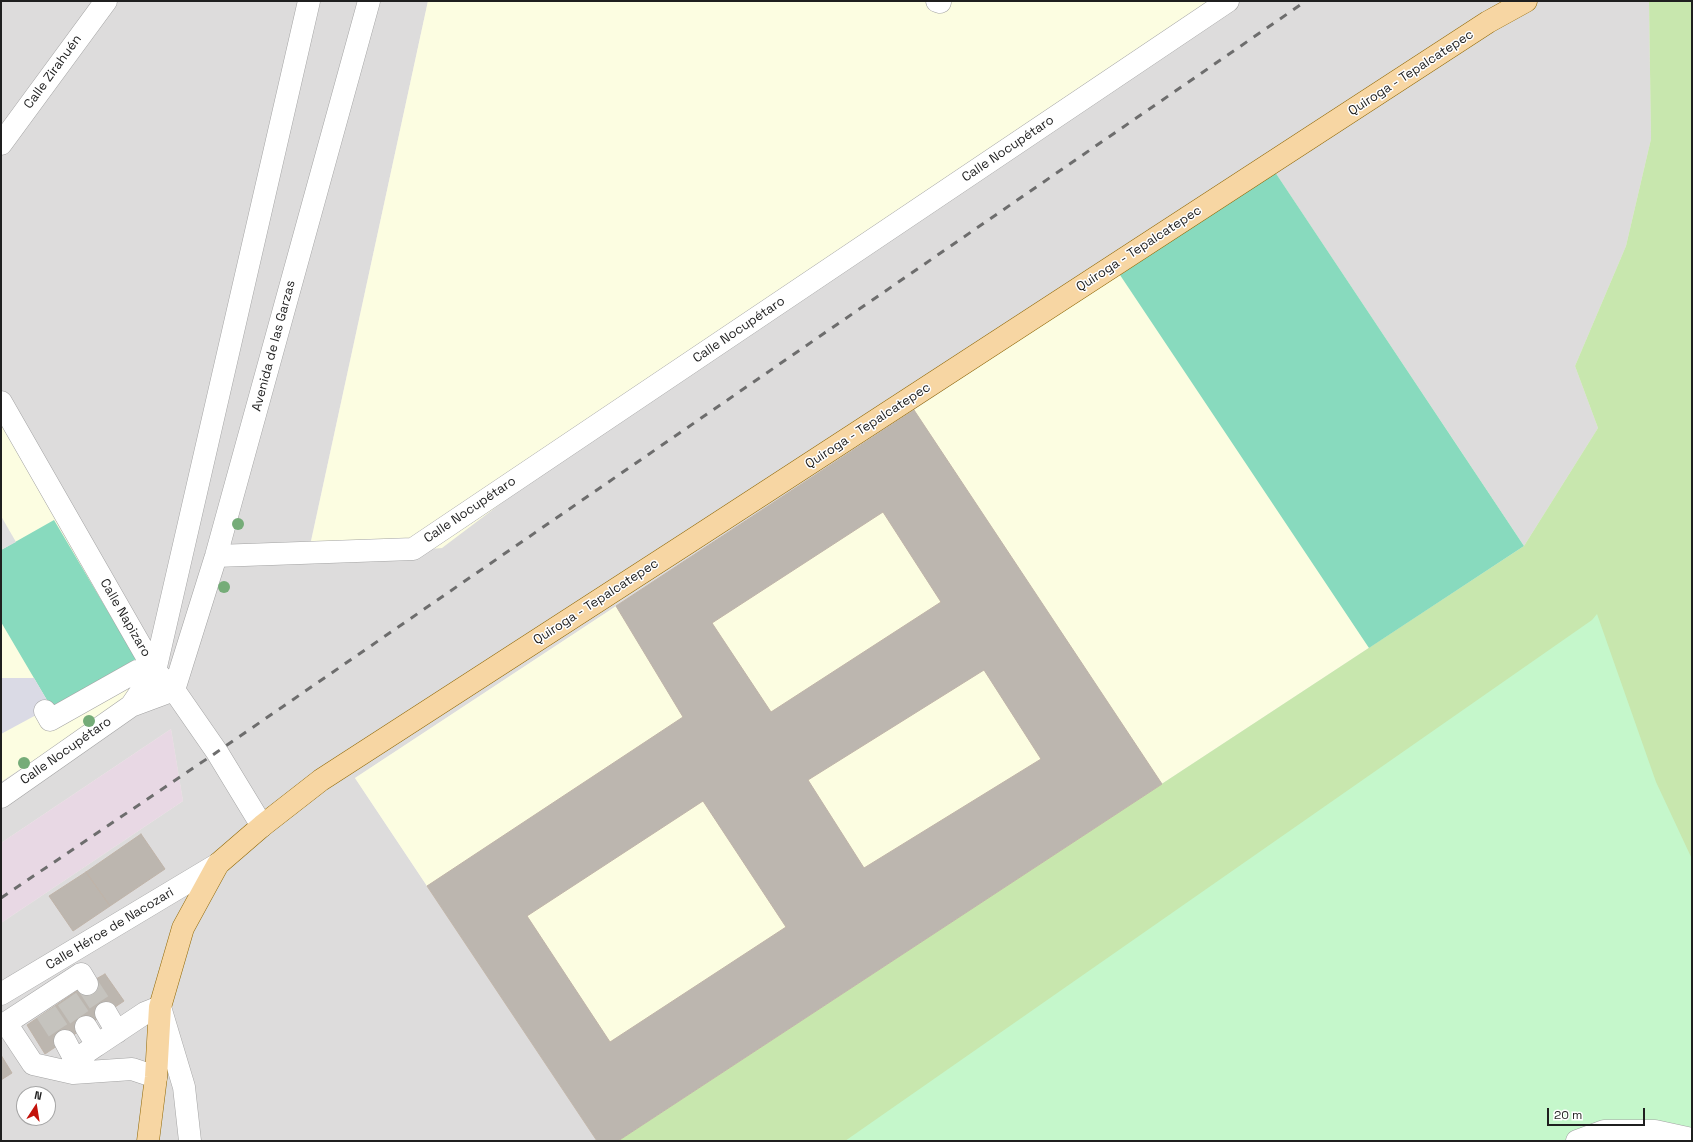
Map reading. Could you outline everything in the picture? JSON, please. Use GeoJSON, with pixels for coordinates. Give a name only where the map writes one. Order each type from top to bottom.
{"type":"FeatureCollection","features":[{"type":"Feature","properties":{"kind":"main road","name":"Quiroga - Tepalcatepec"},"geometry":{"type":"LineString","coordinates":[[218,864],[262,826],[321,780],[1488,22],[1526,1]]}},
{"type":"Feature","properties":{"kind":"main road"},"geometry":{"type":"LineString","coordinates":[[148,1141],[156,1077],[160,1007],[183,928],[218,864]]}},
{"type":"Feature","properties":{"kind":"street","name":"Calle Zirahuén"},"geometry":{"type":"LineString","coordinates":[[1,144],[106,1]]}},
{"type":"Feature","properties":{"kind":"street"},"geometry":{"type":"LineString","coordinates":[[45,711],[50,720],[137,671],[152,675],[152,666],[309,1]]}},
{"type":"Feature","properties":{"kind":"street","name":"Avenida de las Garzas"},"geometry":{"type":"LineString","coordinates":[[174,690],[216,556],[370,1]]}},
{"type":"Feature","properties":{"kind":"street","name":"Calle Nocupétaro"},"geometry":{"type":"LineString","coordinates":[[216,556],[413,549],[1228,1]]}},
{"type":"Feature","properties":{"kind":"street","name":"Calle Napizaro"},"geometry":{"type":"LineString","coordinates":[[1,402],[152,666],[174,690],[202,733],[217,752],[262,826]]}},
{"type":"Feature","properties":{"kind":"street","name":"Calle Nocupétaro"},"geometry":{"type":"LineString","coordinates":[[131,706],[152,666]]}},
{"type":"Feature","properties":{"kind":"street","name":"Calle Nocupétaro"},"geometry":{"type":"LineString","coordinates":[[1,797],[131,706],[174,690]]}},
{"type":"Feature","properties":{"kind":"street","name":"Calle Héroe de Nacozari"},"geometry":{"type":"LineString","coordinates":[[1,994],[218,864]]}},
{"type":"Feature","properties":{"kind":"street"},"geometry":{"type":"LineString","coordinates":[[87,984],[81,974],[64,993],[43,1007],[6,1023],[33,1064],[73,1073],[132,1069],[156,1077]]}},
{"type":"Feature","properties":{"kind":"street"},"geometry":{"type":"LineString","coordinates":[[65,1041],[75,1060],[92,1036],[117,1032],[145,1012],[160,1007],[184,1086],[190,1141]]}},
{"type":"Feature","properties":{"kind":"street"},"geometry":{"type":"LineString","coordinates":[[106,1013],[117,1032]]}},
{"type":"Feature","properties":{"kind":"street"},"geometry":{"type":"LineString","coordinates":[[1577,1141],[1604,1131],[1655,1131],[1692,1139]]}},
{"type":"Feature","properties":{"kind":"shaded area"},"geometry":{"type":"Polygon","coordinates":[[[1,1],[428,1],[307,559],[540,474],[1213,1],[1649,1],[1651,139],[1626,246],[1575,366],[1598,428],[1524,546],[1275,173],[355,778],[597,1141],[1,1141],[1,923],[183,801],[171,729],[1,843],[1,1]]]}},
{"type":"Feature","properties":{"kind":"shaded area"},"geometry":{"type":"Polygon","coordinates":[[[428,1],[1213,1],[540,474],[442,548],[307,560],[428,1]]]}},
{"type":"Feature","properties":{"kind":"shaded area"},"geometry":{"type":"Polygon","coordinates":[[[1275,172],[1524,546],[618,1141],[597,1141],[355,778],[1275,172]]]}},
{"type":"Feature","properties":{"kind":"shaded area"},"geometry":{"type":"Polygon","coordinates":[[[1,411],[156,659],[137,692],[1,782],[1,411]]]}},
{"type":"Feature","properties":{"kind":"shaded area"},"geometry":{"type":"Polygon","coordinates":[[[1,516],[16,542],[1,550],[1,516]]]}},
{"type":"Feature","properties":{"kind":"shaded area"},"geometry":{"type":"Polygon","coordinates":[[[1,678],[34,678],[51,707],[1,734],[1,678]]]}},
{"type":"Feature","properties":{"kind":"shaded area"},"geometry":{"type":"Polygon","coordinates":[[[171,729],[183,801],[1,923],[1,843],[171,729]]]}},
{"type":"Feature","properties":{"kind":"green space"},"geometry":{"type":"Polygon","coordinates":[[[1649,1],[1692,1],[1692,1111],[1502,1141],[618,1141],[1524,546],[1598,428],[1575,366],[1626,246],[1651,139],[1649,1]]]}},
{"type":"Feature","properties":{"kind":"green space"},"geometry":{"type":"Polygon","coordinates":[[[1275,172],[1524,546],[1369,648],[1120,275],[1275,172]]]}},
{"type":"Feature","properties":{"kind":"green space"},"geometry":{"type":"Polygon","coordinates":[[[54,520],[136,659],[51,707],[1,622],[1,550],[54,520]]]}},
{"type":"Feature","properties":{"kind":"green space"},"geometry":{"type":"Polygon","coordinates":[[[1597,614],[1656,782],[1692,859],[1692,1141],[845,1141],[1592,620],[1597,614]]]}},
{"type":"Feature","properties":{"kind":"building"},"geometry":{"type":"Polygon","coordinates":[[[914,410],[1162,784],[618,1141],[597,1141],[427,886],[683,717],[616,606],[914,410]],[[883,512],[712,623],[771,712],[941,602],[883,512]],[[984,670],[808,780],[864,868],[1041,759],[984,670]],[[703,801],[527,916],[610,1042],[786,927],[703,801]]]}},
{"type":"Feature","properties":{"kind":"building"},"geometry":{"type":"Polygon","coordinates":[[[141,834],[165,869],[110,906],[86,872],[141,834]]]}},
{"type":"Feature","properties":{"kind":"building"},"geometry":{"type":"Polygon","coordinates":[[[86,872],[110,906],[73,931],[49,896],[86,872]]]}},
{"type":"Feature","properties":{"kind":"building"},"geometry":{"type":"Polygon","coordinates":[[[105,974],[124,1001],[45,1054],[27,1025],[87,984],[105,974]]]}},
{"type":"Feature","properties":{"kind":"building"},"geometry":{"type":"Polygon","coordinates":[[[1,1055],[12,1073],[1,1080],[1,1055]]]}},
{"type":"Feature","properties":{"kind":"tunnel"},"geometry":{"type":"LineString","coordinates":[[87,984],[106,1013]]}},
{"type":"Feature","properties":{"kind":"tunnel"},"geometry":{"type":"LineString","coordinates":[[67,999],[86,1027]]}},
{"type":"Feature","properties":{"kind":"tunnel"},"geometry":{"type":"LineString","coordinates":[[46,1012],[65,1041]]}},
{"type":"Feature","properties":{"kind":"railway"},"geometry":{"type":"LineString","coordinates":[[1,898],[217,752],[1306,1]]}}]}
